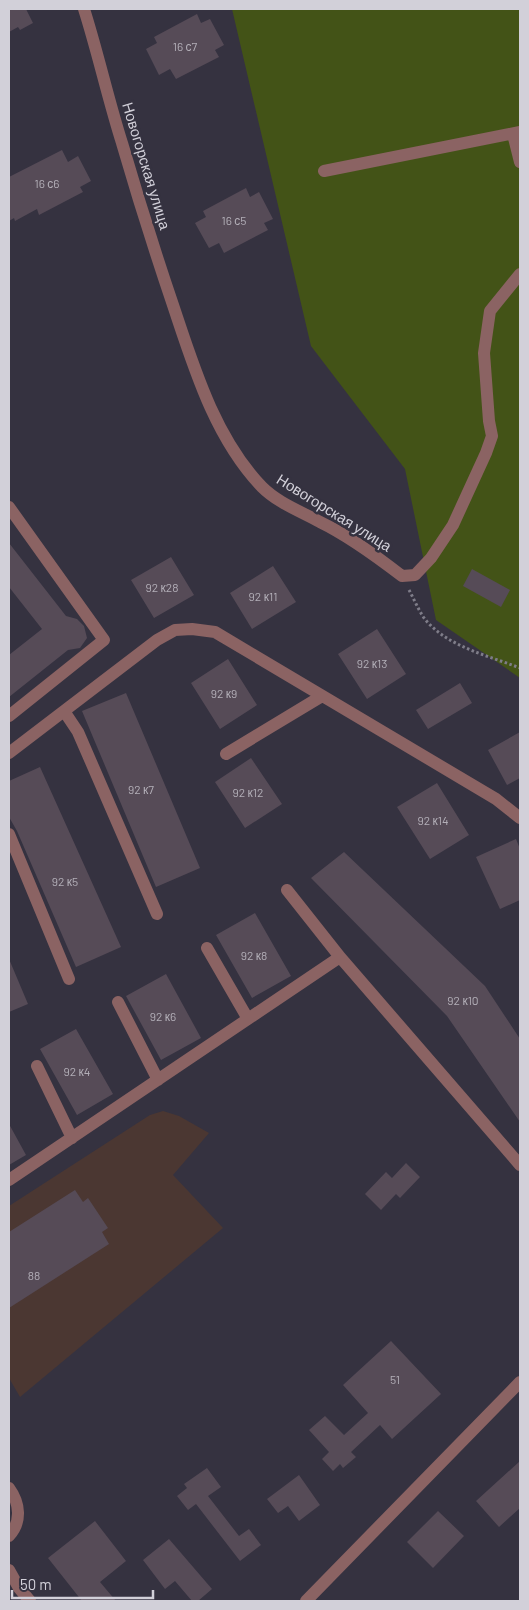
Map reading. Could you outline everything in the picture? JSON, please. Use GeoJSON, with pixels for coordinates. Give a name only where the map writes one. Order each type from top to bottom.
{"type":"FeatureCollection","features":[{"type":"Feature","properties":{"kind":"street","name":"Новогорская улица"},"geometry":{"type":"LineString","coordinates":[[84,9],[121,142],[158,261],[190,357],[220,428],[240,461],[263,488],[291,508],[321,522],[356,543],[402,576]]}},
{"type":"Feature","properties":{"kind":"street"},"geometry":{"type":"LineString","coordinates":[[324,171],[517,133],[520,162]]}},
{"type":"Feature","properties":{"kind":"street"},"geometry":{"type":"LineString","coordinates":[[402,576],[415,575],[431,558],[453,525],[486,453],[492,436],[489,421],[484,353],[490,311],[520,274]]}},
{"type":"Feature","properties":{"kind":"street"},"geometry":{"type":"LineString","coordinates":[[9,507],[104,640],[9,716]]}},
{"type":"Feature","properties":{"kind":"street"},"geometry":{"type":"LineString","coordinates":[[9,753],[157,640],[175,630],[215,632],[496,799],[520,818]]}},
{"type":"Feature","properties":{"kind":"street"},"geometry":{"type":"LineString","coordinates":[[226,754],[322,696]]}},
{"type":"Feature","properties":{"kind":"street"},"geometry":{"type":"LineString","coordinates":[[64,711],[78,732],[157,914]]}},
{"type":"Feature","properties":{"kind":"street"},"geometry":{"type":"LineString","coordinates":[[9,834],[69,979]]}},
{"type":"Feature","properties":{"kind":"street"},"geometry":{"type":"LineString","coordinates":[[287,890],[340,957],[520,1165]]}},
{"type":"Feature","properties":{"kind":"street"},"geometry":{"type":"LineString","coordinates":[[206,948],[248,1020]]}},
{"type":"Feature","properties":{"kind":"street"},"geometry":{"type":"LineString","coordinates":[[9,1180],[340,957]]}},
{"type":"Feature","properties":{"kind":"street"},"geometry":{"type":"LineString","coordinates":[[118,1002],[158,1080]]}},
{"type":"Feature","properties":{"kind":"street"},"geometry":{"type":"LineString","coordinates":[[37,1066],[72,1138]]}},
{"type":"Feature","properties":{"kind":"street"},"geometry":{"type":"LineString","coordinates":[[306,1601],[519,1387]]}},
{"type":"Feature","properties":{"kind":"street"},"geometry":{"type":"LineString","coordinates":[[9,1488],[16,1498],[18,1521],[9,1536]]}},
{"type":"Feature","properties":{"kind":"street"},"geometry":{"type":"LineString","coordinates":[[9,1570],[30,1601]]}},
{"type":"Feature","properties":{"kind":"path"},"geometry":{"type":"LineString","coordinates":[[402,576],[423,617],[450,641],[520,668]]}},
{"type":"Feature","properties":{"kind":"shaded area"},"geometry":{"type":"Polygon","coordinates":[[[163,1111],[179,1116],[209,1133],[173,1175],[223,1228],[20,1397],[9,1378],[9,1206],[150,1115],[163,1111]]]}},
{"type":"Feature","properties":{"kind":"green space"},"geometry":{"type":"Polygon","coordinates":[[[232,9],[520,9],[520,678],[436,620],[405,469],[311,346],[232,9]]]}},
{"type":"Feature","properties":{"kind":"building"},"geometry":{"type":"Polygon","coordinates":[[[9,9],[26,9],[33,23],[20,30],[18,27],[9,32],[9,9]]]}},
{"type":"Feature","properties":{"kind":"building"},"geometry":{"type":"Polygon","coordinates":[[[197,14],[201,23],[210,19],[224,45],[215,50],[219,57],[176,79],[170,69],[159,75],[146,49],[157,43],[154,37],[197,14]]]}},
{"type":"Feature","properties":{"kind":"building"},"geometry":{"type":"Polygon","coordinates":[[[62,150],[68,162],[78,156],[91,181],[80,187],[83,192],[39,215],[37,209],[15,221],[14,218],[9,221],[9,177],[62,150]]]}},
{"type":"Feature","properties":{"kind":"building"},"geometry":{"type":"Polygon","coordinates":[[[246,188],[250,197],[259,192],[273,219],[264,223],[268,230],[224,253],[219,243],[209,248],[195,223],[206,217],[203,211],[246,188]]]}},
{"type":"Feature","properties":{"kind":"building"},"geometry":{"type":"Polygon","coordinates":[[[9,543],[66,616],[77,619],[84,626],[87,638],[80,648],[68,650],[9,697],[9,655],[42,629],[9,587],[9,543]]]}},
{"type":"Feature","properties":{"kind":"building"},"geometry":{"type":"Polygon","coordinates":[[[171,557],[194,595],[154,618],[131,580],[171,557]]]}},
{"type":"Feature","properties":{"kind":"building"},"geometry":{"type":"Polygon","coordinates":[[[273,566],[296,602],[252,629],[230,593],[273,566]]]}},
{"type":"Feature","properties":{"kind":"building"},"geometry":{"type":"Polygon","coordinates":[[[472,569],[510,590],[501,607],[463,586],[472,569]]]}},
{"type":"Feature","properties":{"kind":"building"},"geometry":{"type":"Polygon","coordinates":[[[377,629],[406,674],[367,699],[338,654],[377,629]]]}},
{"type":"Feature","properties":{"kind":"building"},"geometry":{"type":"Polygon","coordinates":[[[228,659],[257,705],[220,729],[191,683],[228,659]]]}},
{"type":"Feature","properties":{"kind":"building"},"geometry":{"type":"Polygon","coordinates":[[[460,683],[472,703],[428,729],[416,710],[460,683]]]}},
{"type":"Feature","properties":{"kind":"building"},"geometry":{"type":"Polygon","coordinates":[[[126,693],[200,868],[156,887],[82,711],[126,693]]]}},
{"type":"Feature","properties":{"kind":"building"},"geometry":{"type":"Polygon","coordinates":[[[520,732],[520,778],[507,785],[488,750],[520,732]]]}},
{"type":"Feature","properties":{"kind":"building"},"geometry":{"type":"Polygon","coordinates":[[[251,758],[282,804],[245,828],[215,782],[251,758]]]}},
{"type":"Feature","properties":{"kind":"building"},"geometry":{"type":"Polygon","coordinates":[[[40,767],[121,947],[76,967],[17,831],[9,817],[9,781],[40,767]]]}},
{"type":"Feature","properties":{"kind":"building"},"geometry":{"type":"Polygon","coordinates":[[[437,783],[469,835],[430,859],[397,807],[437,783]]]}},
{"type":"Feature","properties":{"kind":"building"},"geometry":{"type":"Polygon","coordinates":[[[516,839],[520,849],[520,900],[500,909],[476,857],[516,839]]]}},
{"type":"Feature","properties":{"kind":"building"},"geometry":{"type":"Polygon","coordinates":[[[344,852],[485,986],[520,1039],[520,1122],[447,1016],[311,878],[344,852]]]}},
{"type":"Feature","properties":{"kind":"building"},"geometry":{"type":"Polygon","coordinates":[[[255,913],[291,976],[252,998],[216,935],[255,913]]]}},
{"type":"Feature","properties":{"kind":"building"},"geometry":{"type":"Polygon","coordinates":[[[9,959],[28,1004],[9,1012],[9,959]]]}},
{"type":"Feature","properties":{"kind":"building"},"geometry":{"type":"Polygon","coordinates":[[[166,974],[201,1038],[161,1060],[126,996],[166,974]]]}},
{"type":"Feature","properties":{"kind":"building"},"geometry":{"type":"Polygon","coordinates":[[[76,1029],[113,1094],[77,1115],[40,1049],[76,1029]]]}},
{"type":"Feature","properties":{"kind":"building"},"geometry":{"type":"Polygon","coordinates":[[[9,1124],[26,1155],[9,1165],[9,1124]]]}},
{"type":"Feature","properties":{"kind":"building"},"geometry":{"type":"Polygon","coordinates":[[[406,1163],[420,1177],[400,1198],[396,1194],[381,1210],[365,1194],[386,1172],[392,1178],[406,1163]]]}},
{"type":"Feature","properties":{"kind":"building"},"geometry":{"type":"Polygon","coordinates":[[[75,1190],[83,1202],[88,1198],[108,1228],[102,1232],[109,1244],[9,1308],[9,1232],[75,1190]]]}},
{"type":"Feature","properties":{"kind":"building"},"geometry":{"type":"Polygon","coordinates":[[[391,1341],[441,1394],[392,1439],[380,1425],[351,1452],[356,1457],[343,1468],[340,1464],[333,1471],[322,1459],[329,1452],[309,1430],[325,1416],[344,1435],[368,1413],[343,1385],[391,1341]]]}},
{"type":"Feature","properties":{"kind":"building"},"geometry":{"type":"Polygon","coordinates":[[[520,1461],[520,1508],[499,1527],[476,1501],[520,1461]]]}},
{"type":"Feature","properties":{"kind":"building"},"geometry":{"type":"Polygon","coordinates":[[[207,1468],[221,1487],[208,1496],[239,1536],[249,1529],[261,1545],[240,1561],[196,1504],[188,1510],[177,1496],[187,1488],[184,1484],[207,1468]]]}},
{"type":"Feature","properties":{"kind":"building"},"geometry":{"type":"Polygon","coordinates":[[[299,1475],[320,1505],[299,1521],[288,1506],[278,1513],[267,1499],[299,1475]]]}},
{"type":"Feature","properties":{"kind":"building"},"geometry":{"type":"Polygon","coordinates":[[[438,1511],[464,1536],[433,1568],[407,1542],[438,1511]]]}},
{"type":"Feature","properties":{"kind":"building"},"geometry":{"type":"Polygon","coordinates":[[[95,1521],[126,1561],[100,1582],[116,1601],[82,1601],[48,1558],[95,1521]]]}},
{"type":"Feature","properties":{"kind":"building"},"geometry":{"type":"Polygon","coordinates":[[[169,1539],[212,1589],[198,1601],[192,1601],[175,1581],[165,1589],[143,1560],[169,1539]]]}}]}
